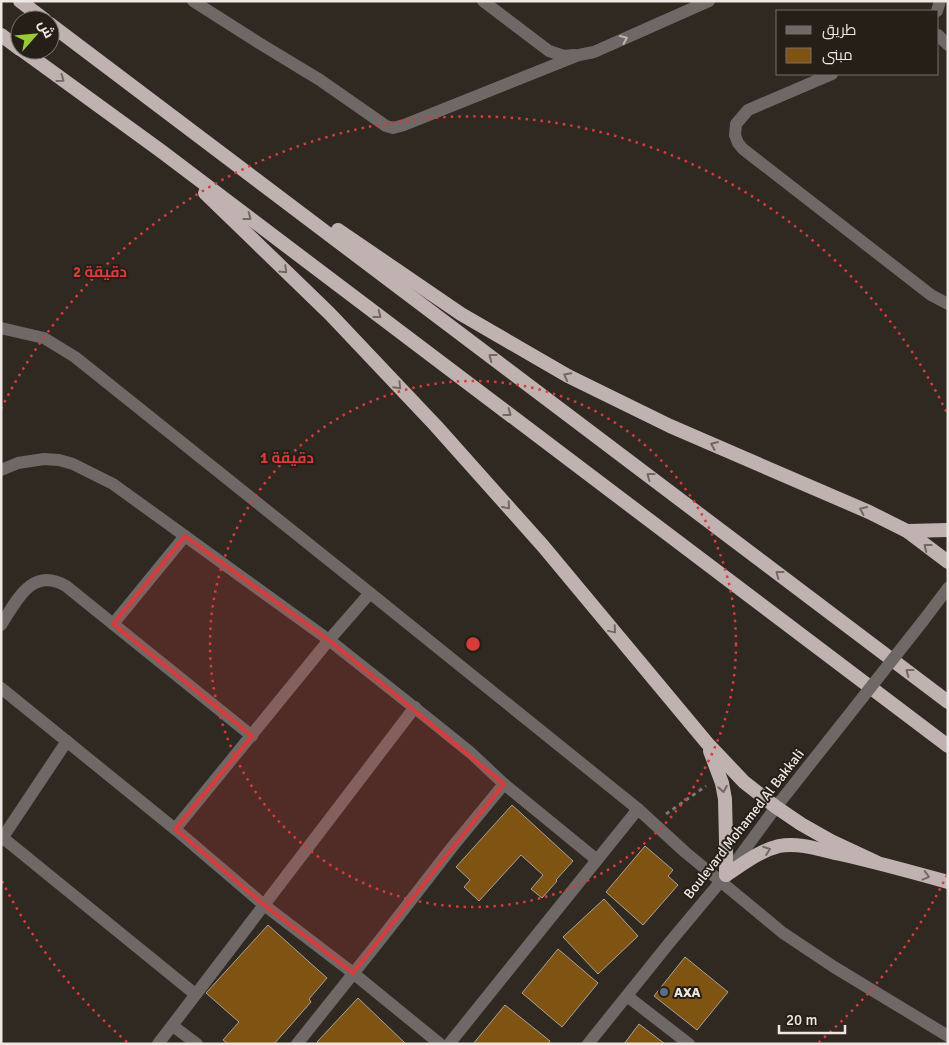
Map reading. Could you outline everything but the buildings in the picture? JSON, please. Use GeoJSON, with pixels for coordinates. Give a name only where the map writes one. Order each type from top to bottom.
{"type":"FeatureCollection","features":[{"type":"Feature","properties":{"kind":"highway"},"geometry":{"type":"LineString","coordinates":[[20,1],[32,10]]}},
{"type":"Feature","properties":{"kind":"highway"},"geometry":{"type":"LineString","coordinates":[[60,32],[948,702]]}},
{"type":"Feature","properties":{"kind":"highway"},"geometry":{"type":"LineString","coordinates":[[36,60],[161,151],[948,746]]}},
{"type":"Feature","properties":{"kind":"highway"},"geometry":{"type":"LineString","coordinates":[[188,128],[461,314],[568,376],[670,426],[869,512],[907,531],[948,562]]}},
{"type":"Feature","properties":{"kind":"highway"},"geometry":{"type":"LineString","coordinates":[[161,151],[330,314],[436,426],[543,546],[707,743],[744,782],[801,824],[831,841],[876,862]]}},
{"type":"Feature","properties":{"kind":"highway"},"geometry":{"type":"LineString","coordinates":[[907,531],[948,530]]}},
{"type":"Feature","properties":{"kind":"highway"},"geometry":{"type":"LineString","coordinates":[[707,743],[720,776],[725,799],[726,841],[723,878]]}},
{"type":"Feature","properties":{"kind":"highway"},"geometry":{"type":"LineString","coordinates":[[723,878],[757,854],[790,845],[813,848],[876,862],[948,882]]}},
{"type":"Feature","properties":{"kind":"street"},"geometry":{"type":"LineString","coordinates":[[193,1],[320,80],[386,126],[394,128],[579,56],[594,52],[710,1]]}},
{"type":"Feature","properties":{"kind":"street"},"geometry":{"type":"LineString","coordinates":[[483,1],[549,51],[564,56],[579,56]]}},
{"type":"Feature","properties":{"kind":"street"},"geometry":{"type":"LineString","coordinates":[[939,36],[948,45]]}},
{"type":"Feature","properties":{"kind":"street"},"geometry":{"type":"LineString","coordinates":[[830,75],[748,110],[736,124],[735,135],[738,143],[743,149],[931,295],[948,304]]}},
{"type":"Feature","properties":{"kind":"street"},"geometry":{"type":"LineString","coordinates":[[1,328],[44,338],[75,356],[638,809],[686,852],[723,878],[783,932],[808,950],[948,1036]]}},
{"type":"Feature","properties":{"kind":"street"},"geometry":{"type":"LineString","coordinates":[[1,470],[18,463],[44,459],[59,460],[73,464],[113,484],[329,640],[463,747],[504,784],[597,860]]}},
{"type":"Feature","properties":{"kind":"street"},"geometry":{"type":"LineString","coordinates":[[113,624],[185,536]]}},
{"type":"Feature","properties":{"kind":"street"},"geometry":{"type":"LineString","coordinates":[[1,625],[23,592],[37,582],[48,580],[59,582],[252,736]]}},
{"type":"Feature","properties":{"kind":"street","name":"Boulevard Mohamed Al Bakkali"},"geometry":{"type":"LineString","coordinates":[[588,1044],[723,878],[776,807],[948,588]]}},
{"type":"Feature","properties":{"kind":"street"},"geometry":{"type":"LineString","coordinates":[[176,830],[329,640],[370,593]]}},
{"type":"Feature","properties":{"kind":"street"},"geometry":{"type":"LineString","coordinates":[[1,688],[176,830],[264,905],[353,973],[440,1044]]}},
{"type":"Feature","properties":{"kind":"street"},"geometry":{"type":"LineString","coordinates":[[158,1044],[415,708]]}},
{"type":"Feature","properties":{"kind":"street"},"geometry":{"type":"LineString","coordinates":[[67,741],[2,839],[195,994]]}},
{"type":"Feature","properties":{"kind":"street"},"geometry":{"type":"LineString","coordinates":[[297,1044],[504,784]]}},
{"type":"Feature","properties":{"kind":"street"},"geometry":{"type":"LineString","coordinates":[[449,1044],[638,809]]}},
{"type":"Feature","properties":{"kind":"street"},"geometry":{"type":"LineString","coordinates":[[627,996],[689,1044]]}},
{"type":"Feature","properties":{"kind":"street"},"geometry":{"type":"LineString","coordinates":[[173,1026],[197,1044]]}},
{"type":"Feature","properties":{"kind":"path"},"geometry":{"type":"LineString","coordinates":[[653,823],[720,776]]}},
{"type":"Feature","properties":{"kind":"highlighted area"},"geometry":{"type":"Polygon","coordinates":[[[185,536],[329,640],[504,784],[353,973],[264,905],[175,829],[252,736],[113,624],[185,536]]]}},
{"type":"Feature","properties":{"kind":"place","name":"AXA"},"geometry":{"type":"Point","coordinates":[664,992]}}]}
